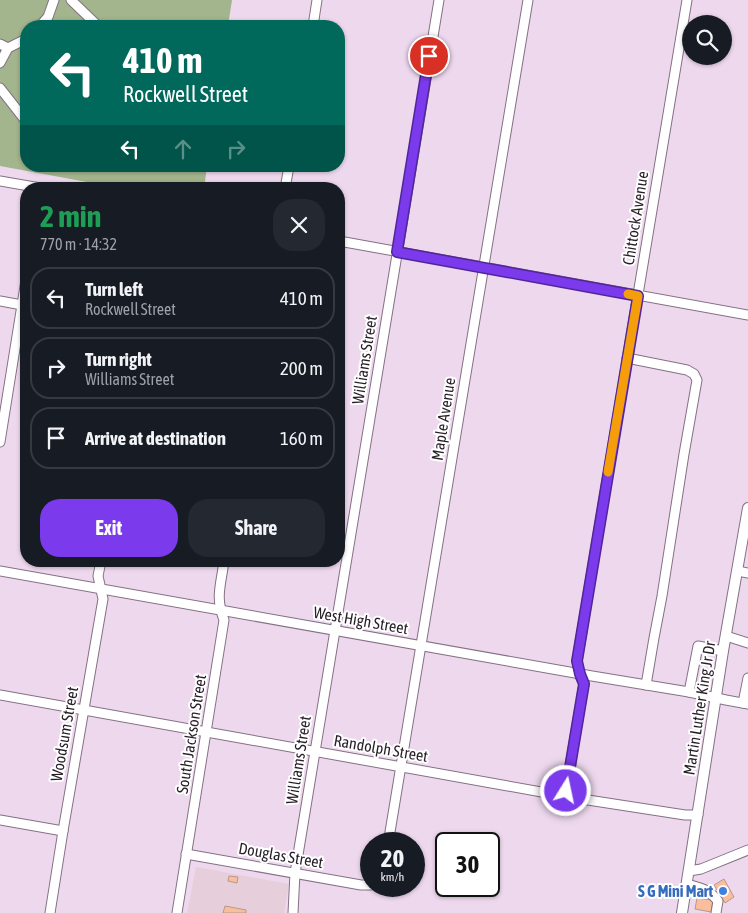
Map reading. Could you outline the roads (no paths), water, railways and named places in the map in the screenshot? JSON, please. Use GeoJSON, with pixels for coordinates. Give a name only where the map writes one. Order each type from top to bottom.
{"type":"FeatureCollection","features":[{"type":"Feature","properties":{"kind":"main road","name":"Martin Luther King Jr Dr"},"geometry":{"type":"LineString","coordinates":[[682,913],[723,651],[743,572],[748,508]]}},
{"type":"Feature","properties":{"kind":"street"},"geometry":{"type":"LineString","coordinates":[[45,20],[54,0]]}},
{"type":"Feature","properties":{"kind":"street"},"geometry":{"type":"LineString","coordinates":[[71,0],[92,20]]}},
{"type":"Feature","properties":{"kind":"street"},"geometry":{"type":"LineString","coordinates":[[314,20],[317,0]]}},
{"type":"Feature","properties":{"kind":"street","name":"Williams Street"},"geometry":{"type":"LineString","coordinates":[[345,566],[439,0]]}},
{"type":"Feature","properties":{"kind":"street","name":"Maple Avenue"},"geometry":{"type":"LineString","coordinates":[[390,832],[528,0]]}},
{"type":"Feature","properties":{"kind":"street","name":"Chittock Avenue"},"geometry":{"type":"LineString","coordinates":[[565,796],[584,684],[577,661],[687,0]]}},
{"type":"Feature","properties":{"kind":"street"},"geometry":{"type":"LineString","coordinates":[[0,63],[4,46],[20,41]]}},
{"type":"Feature","properties":{"kind":"street"},"geometry":{"type":"LineString","coordinates":[[0,88],[20,114]]}},
{"type":"Feature","properties":{"kind":"street"},"geometry":{"type":"LineString","coordinates":[[0,181],[20,184]]}},
{"type":"Feature","properties":{"kind":"street"},"geometry":{"type":"LineString","coordinates":[[345,242],[748,315]]}},
{"type":"Feature","properties":{"kind":"street"},"geometry":{"type":"LineString","coordinates":[[0,301],[20,305]]}},
{"type":"Feature","properties":{"kind":"street"},"geometry":{"type":"LineString","coordinates":[[0,442],[20,317]]}},
{"type":"Feature","properties":{"kind":"street"},"geometry":{"type":"LineString","coordinates":[[627,358],[687,370],[694,374],[697,380],[646,685]]}},
{"type":"Feature","properties":{"kind":"street","name":"Woodsum Street"},"geometry":{"type":"LineString","coordinates":[[50,913],[104,600],[98,576],[100,567]]}},
{"type":"Feature","properties":{"kind":"street","name":"South Jackson Street"},"geometry":{"type":"LineString","coordinates":[[177,913],[224,620],[218,598],[223,567]]}},
{"type":"Feature","properties":{"kind":"street","name":"Williams Street"},"geometry":{"type":"LineString","coordinates":[[293,913],[295,873],[345,567]]}},
{"type":"Feature","properties":{"kind":"street","name":"West High Street"},"geometry":{"type":"LineString","coordinates":[[0,571],[746,703]]}},
{"type":"Feature","properties":{"kind":"street"},"geometry":{"type":"LineString","coordinates":[[726,636],[748,643]]}},
{"type":"Feature","properties":{"kind":"street"},"geometry":{"type":"LineString","coordinates":[[689,692],[698,646],[723,651]]}},
{"type":"Feature","properties":{"kind":"street"},"geometry":{"type":"LineString","coordinates":[[746,703],[748,678]]}},
{"type":"Feature","properties":{"kind":"street","name":"Randolph Street"},"geometry":{"type":"LineString","coordinates":[[0,695],[565,796],[685,815],[698,815]]}},
{"type":"Feature","properties":{"kind":"street"},"geometry":{"type":"LineString","coordinates":[[0,820],[63,831]]}},
{"type":"Feature","properties":{"kind":"street"},"geometry":{"type":"LineString","coordinates":[[689,872],[702,869],[748,850]]}},
{"type":"Feature","properties":{"kind":"street","name":"Douglas Street"},"geometry":{"type":"LineString","coordinates":[[186,854],[360,885]]}},
{"type":"Feature","properties":{"kind":"street"},"geometry":{"type":"LineString","coordinates":[[687,884],[708,891],[714,896],[718,901],[716,913]]}},
{"type":"Feature","properties":{"kind":"place","name":"S G Mini Mart"},"geometry":{"type":"Point","coordinates":[723,891]}}]}
